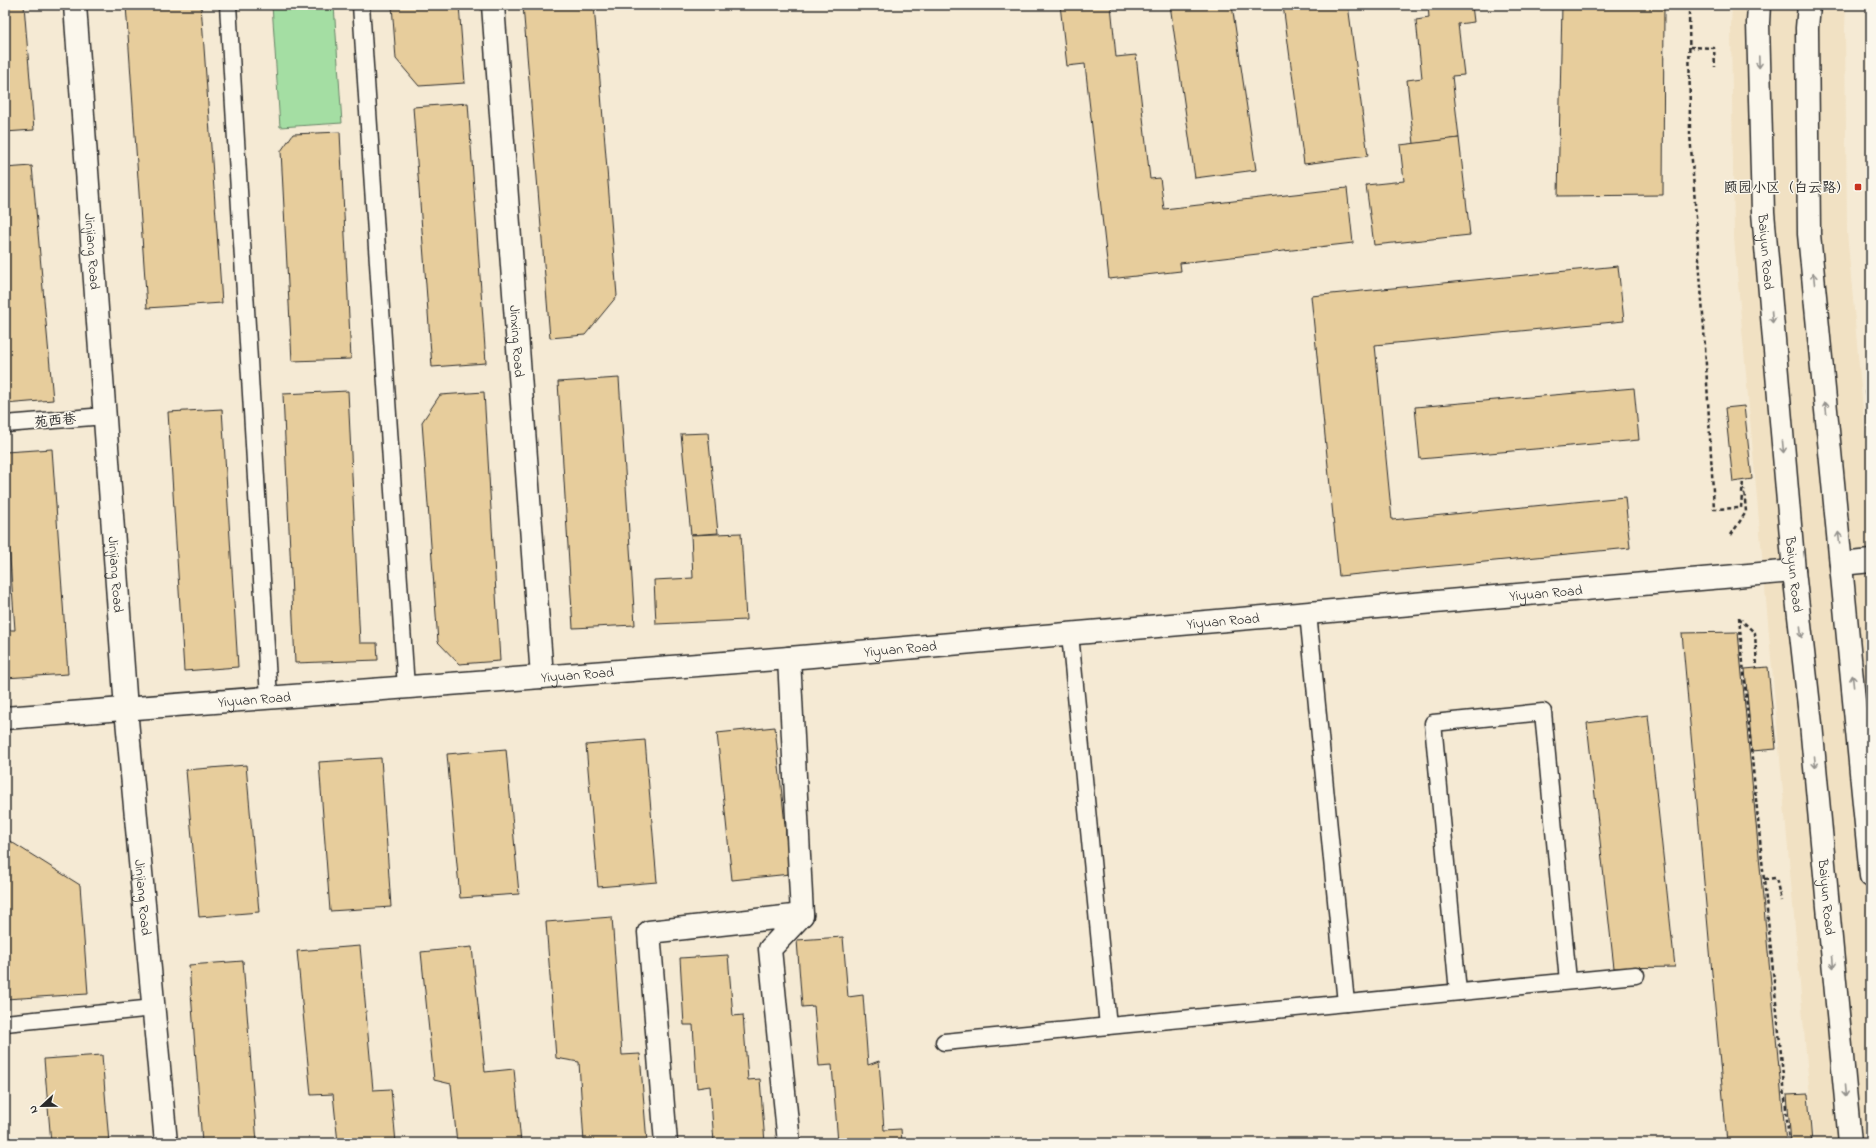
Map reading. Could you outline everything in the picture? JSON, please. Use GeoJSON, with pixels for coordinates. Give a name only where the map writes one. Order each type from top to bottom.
{"type":"FeatureCollection","features":[{"type":"Feature","properties":{"kind":"street","name":"Jinjiang Road"},"geometry":{"type":"LineString","coordinates":[[75,5],[126,708],[166,1143]]}},
{"type":"Feature","properties":{"kind":"street","name":"Jinxing Road"},"geometry":{"type":"LineString","coordinates":[[493,5],[542,677]]}},
{"type":"Feature","properties":{"kind":"street","name":"Baiyun Road"},"geometry":{"type":"LineString","coordinates":[[1759,5],[1758,23],[1763,212],[1794,571],[1812,731],[1850,1143]]}},
{"type":"Feature","properties":{"kind":"street"},"geometry":{"type":"LineString","coordinates":[[1808,5],[1809,234],[1871,876]]}},
{"type":"Feature","properties":{"kind":"street"},"geometry":{"type":"LineString","coordinates":[[1841,564],[1871,561]]}},
{"type":"Feature","properties":{"kind":"street","name":"Yiyuan Road"},"geometry":{"type":"LineString","coordinates":[[5,718],[789,658],[1794,571]]}},
{"type":"Feature","properties":{"kind":"street"},"geometry":{"type":"LineString","coordinates":[[789,658],[802,915],[770,948],[789,1143]]}},
{"type":"Feature","properties":{"kind":"street"},"geometry":{"type":"LineString","coordinates":[[666,1143],[649,932],[802,915]]}},
{"type":"Feature","properties":{"kind":"lane"},"geometry":{"type":"LineString","coordinates":[[228,5],[269,698]]}},
{"type":"Feature","properties":{"kind":"lane"},"geometry":{"type":"LineString","coordinates":[[361,5],[406,688]]}},
{"type":"Feature","properties":{"kind":"lane","name":"苑西巷"},"geometry":{"type":"LineString","coordinates":[[5,424],[105,416]]}},
{"type":"Feature","properties":{"kind":"lane"},"geometry":{"type":"LineString","coordinates":[[1308,613],[1346,1003]]}},
{"type":"Feature","properties":{"kind":"lane"},"geometry":{"type":"LineString","coordinates":[[1070,634],[1108,1026]]}},
{"type":"Feature","properties":{"kind":"lane"},"geometry":{"type":"LineString","coordinates":[[1458,992],[1433,723],[1441,722],[1543,712],[1568,981]]}},
{"type":"Feature","properties":{"kind":"lane"},"geometry":{"type":"LineString","coordinates":[[944,1042],[1636,975]]}},
{"type":"Feature","properties":{"kind":"lane"},"geometry":{"type":"LineString","coordinates":[[5,1023],[154,1008]]}},
{"type":"Feature","properties":{"kind":"path"},"geometry":{"type":"LineString","coordinates":[[1689,5],[1690,133],[1704,329],[1714,509],[1741,508],[1743,480],[1746,512],[1731,535]]}},
{"type":"Feature","properties":{"kind":"path"},"geometry":{"type":"LineString","coordinates":[[1690,48],[1714,48],[1715,67]]}},
{"type":"Feature","properties":{"kind":"path"},"geometry":{"type":"LineString","coordinates":[[1757,668],[1756,633],[1739,617],[1789,1143]]}},
{"type":"Feature","properties":{"kind":"path"},"geometry":{"type":"LineString","coordinates":[[1764,879],[1776,878],[1781,901]]}},
{"type":"Feature","properties":{"kind":"shaded area"},"geometry":{"type":"Polygon","coordinates":[[[1732,5],[1846,5],[1847,232],[1871,500],[1871,1143],[1814,1143],[1734,238],[1732,5]]]}},
{"type":"Feature","properties":{"kind":"green space"},"geometry":{"type":"Polygon","coordinates":[[[272,5],[334,5],[342,123],[280,127],[272,5]]]}},
{"type":"Feature","properties":{"kind":"building"},"geometry":{"type":"Polygon","coordinates":[[[5,5],[24,5],[34,130],[5,132],[5,5]]]}},
{"type":"Feature","properties":{"kind":"building"},"geometry":{"type":"Polygon","coordinates":[[[126,5],[201,5],[222,303],[147,308],[126,5]]]}},
{"type":"Feature","properties":{"kind":"building"},"geometry":{"type":"Polygon","coordinates":[[[392,5],[459,5],[465,83],[419,86],[396,59],[392,5]]]}},
{"type":"Feature","properties":{"kind":"building"},"geometry":{"type":"Polygon","coordinates":[[[523,5],[594,5],[617,296],[585,335],[550,338],[523,5]]]}},
{"type":"Feature","properties":{"kind":"building"},"geometry":{"type":"Polygon","coordinates":[[[1060,5],[1111,5],[1116,57],[1136,55],[1150,179],[1160,178],[1164,209],[1347,188],[1353,243],[1180,263],[1181,271],[1109,279],[1085,64],[1067,66],[1060,5]]]}},
{"type":"Feature","properties":{"kind":"building"},"geometry":{"type":"Polygon","coordinates":[[[1170,5],[1232,5],[1256,170],[1195,178],[1170,5]]]}},
{"type":"Feature","properties":{"kind":"building"},"geometry":{"type":"Polygon","coordinates":[[[1283,5],[1348,5],[1368,156],[1304,164],[1283,5]]]}},
{"type":"Feature","properties":{"kind":"building"},"geometry":{"type":"Polygon","coordinates":[[[1428,5],[1472,5],[1474,22],[1458,24],[1464,75],[1452,76],[1459,138],[1414,144],[1407,80],[1422,78],[1416,20],[1429,18],[1428,5]]]}},
{"type":"Feature","properties":{"kind":"building"},"geometry":{"type":"Polygon","coordinates":[[[1562,5],[1664,5],[1663,195],[1558,196],[1562,5]]]}},
{"type":"Feature","properties":{"kind":"building"},"geometry":{"type":"Polygon","coordinates":[[[468,103],[486,363],[432,367],[413,107],[468,103]]]}},
{"type":"Feature","properties":{"kind":"building"},"geometry":{"type":"Polygon","coordinates":[[[340,132],[351,359],[292,361],[281,151],[293,134],[340,132]]]}},
{"type":"Feature","properties":{"kind":"building"},"geometry":{"type":"Polygon","coordinates":[[[1459,138],[1470,235],[1374,245],[1366,185],[1404,181],[1400,145],[1459,138]]]}},
{"type":"Feature","properties":{"kind":"building"},"geometry":{"type":"Polygon","coordinates":[[[32,166],[53,400],[5,404],[5,168],[32,166]]]}},
{"type":"Feature","properties":{"kind":"building"},"geometry":{"type":"Polygon","coordinates":[[[1618,266],[1624,321],[1375,345],[1392,520],[1625,497],[1630,548],[1339,576],[1311,296],[1618,266]]]}},
{"type":"Feature","properties":{"kind":"building"},"geometry":{"type":"Polygon","coordinates":[[[619,378],[635,625],[573,628],[558,382],[619,378]]]}},
{"type":"Feature","properties":{"kind":"building"},"geometry":{"type":"Polygon","coordinates":[[[1634,388],[1639,440],[1420,459],[1415,407],[1634,388]]]}},
{"type":"Feature","properties":{"kind":"building"},"geometry":{"type":"Polygon","coordinates":[[[1871,390],[1871,457],[1865,391],[1871,390]]]}},
{"type":"Feature","properties":{"kind":"building"},"geometry":{"type":"Polygon","coordinates":[[[348,391],[360,643],[377,643],[378,660],[295,663],[283,394],[348,391]]]}},
{"type":"Feature","properties":{"kind":"building"},"geometry":{"type":"Polygon","coordinates":[[[484,392],[500,661],[459,664],[438,642],[422,422],[440,395],[484,392]]]}},
{"type":"Feature","properties":{"kind":"building"},"geometry":{"type":"Polygon","coordinates":[[[1744,406],[1752,479],[1733,482],[1725,408],[1744,406]]]}},
{"type":"Feature","properties":{"kind":"building"},"geometry":{"type":"Polygon","coordinates":[[[222,409],[238,667],[184,671],[168,412],[222,409]]]}},
{"type":"Feature","properties":{"kind":"building"},"geometry":{"type":"Polygon","coordinates":[[[708,433],[718,533],[691,535],[681,434],[708,433]]]}},
{"type":"Feature","properties":{"kind":"building"},"geometry":{"type":"Polygon","coordinates":[[[52,449],[68,674],[5,678],[5,630],[15,630],[5,487],[5,452],[52,449]]]}},
{"type":"Feature","properties":{"kind":"building"},"geometry":{"type":"Polygon","coordinates":[[[741,533],[746,620],[656,624],[654,580],[693,578],[691,535],[741,533]]]}},
{"type":"Feature","properties":{"kind":"building"},"geometry":{"type":"Polygon","coordinates":[[[1738,632],[1786,1143],[1727,1143],[1682,633],[1738,632]]]}},
{"type":"Feature","properties":{"kind":"building"},"geometry":{"type":"Polygon","coordinates":[[[1768,667],[1776,749],[1752,751],[1745,669],[1768,667]]]}},
{"type":"Feature","properties":{"kind":"building"},"geometry":{"type":"Polygon","coordinates":[[[1648,715],[1675,967],[1614,968],[1587,723],[1648,715]]]}},
{"type":"Feature","properties":{"kind":"building"},"geometry":{"type":"Polygon","coordinates":[[[775,727],[790,874],[732,880],[717,733],[775,727]]]}},
{"type":"Feature","properties":{"kind":"building"},"geometry":{"type":"Polygon","coordinates":[[[645,740],[657,882],[598,887],[586,745],[645,740]]]}},
{"type":"Feature","properties":{"kind":"building"},"geometry":{"type":"Polygon","coordinates":[[[506,749],[519,894],[460,898],[447,754],[506,749]]]}},
{"type":"Feature","properties":{"kind":"building"},"geometry":{"type":"Polygon","coordinates":[[[381,758],[391,907],[330,911],[319,762],[381,758]]]}},
{"type":"Feature","properties":{"kind":"building"},"geometry":{"type":"Polygon","coordinates":[[[246,765],[259,912],[199,917],[186,770],[246,765]]]}},
{"type":"Feature","properties":{"kind":"building"},"geometry":{"type":"Polygon","coordinates":[[[5,838],[80,885],[88,994],[5,999],[5,838]]]}},
{"type":"Feature","properties":{"kind":"building"},"geometry":{"type":"Polygon","coordinates":[[[612,917],[622,1055],[640,1054],[647,1143],[584,1143],[579,1062],[556,1058],[546,922],[612,917]]]}},
{"type":"Feature","properties":{"kind":"building"},"geometry":{"type":"Polygon","coordinates":[[[843,937],[848,997],[863,995],[868,1065],[879,1061],[884,1130],[901,1129],[902,1143],[838,1143],[832,1065],[819,1066],[814,1006],[802,1007],[797,940],[843,937]]]}},
{"type":"Feature","properties":{"kind":"building"},"geometry":{"type":"Polygon","coordinates":[[[360,946],[373,1090],[391,1089],[396,1143],[338,1143],[333,1094],[311,1095],[297,951],[360,946]]]}},
{"type":"Feature","properties":{"kind":"building"},"geometry":{"type":"Polygon","coordinates":[[[472,947],[485,1072],[514,1069],[521,1143],[457,1143],[451,1084],[434,1080],[421,952],[472,947]]]}},
{"type":"Feature","properties":{"kind":"building"},"geometry":{"type":"Polygon","coordinates":[[[728,955],[733,1016],[743,1015],[748,1080],[760,1079],[765,1143],[714,1143],[710,1086],[697,1088],[693,1025],[684,1025],[680,958],[728,955]]]}},
{"type":"Feature","properties":{"kind":"building"},"geometry":{"type":"Polygon","coordinates":[[[243,961],[257,1143],[202,1143],[189,965],[243,961]]]}},
{"type":"Feature","properties":{"kind":"building"},"geometry":{"type":"Polygon","coordinates":[[[102,1055],[109,1143],[51,1143],[44,1059],[102,1055]]]}},
{"type":"Feature","properties":{"kind":"building"},"geometry":{"type":"Polygon","coordinates":[[[1808,1094],[1812,1143],[1791,1143],[1787,1095],[1808,1094]]]}},
{"type":"Feature","properties":{"kind":"place","name":"颐园小区（白云路）"},"geometry":{"type":"Point","coordinates":[1858,187]}}]}
